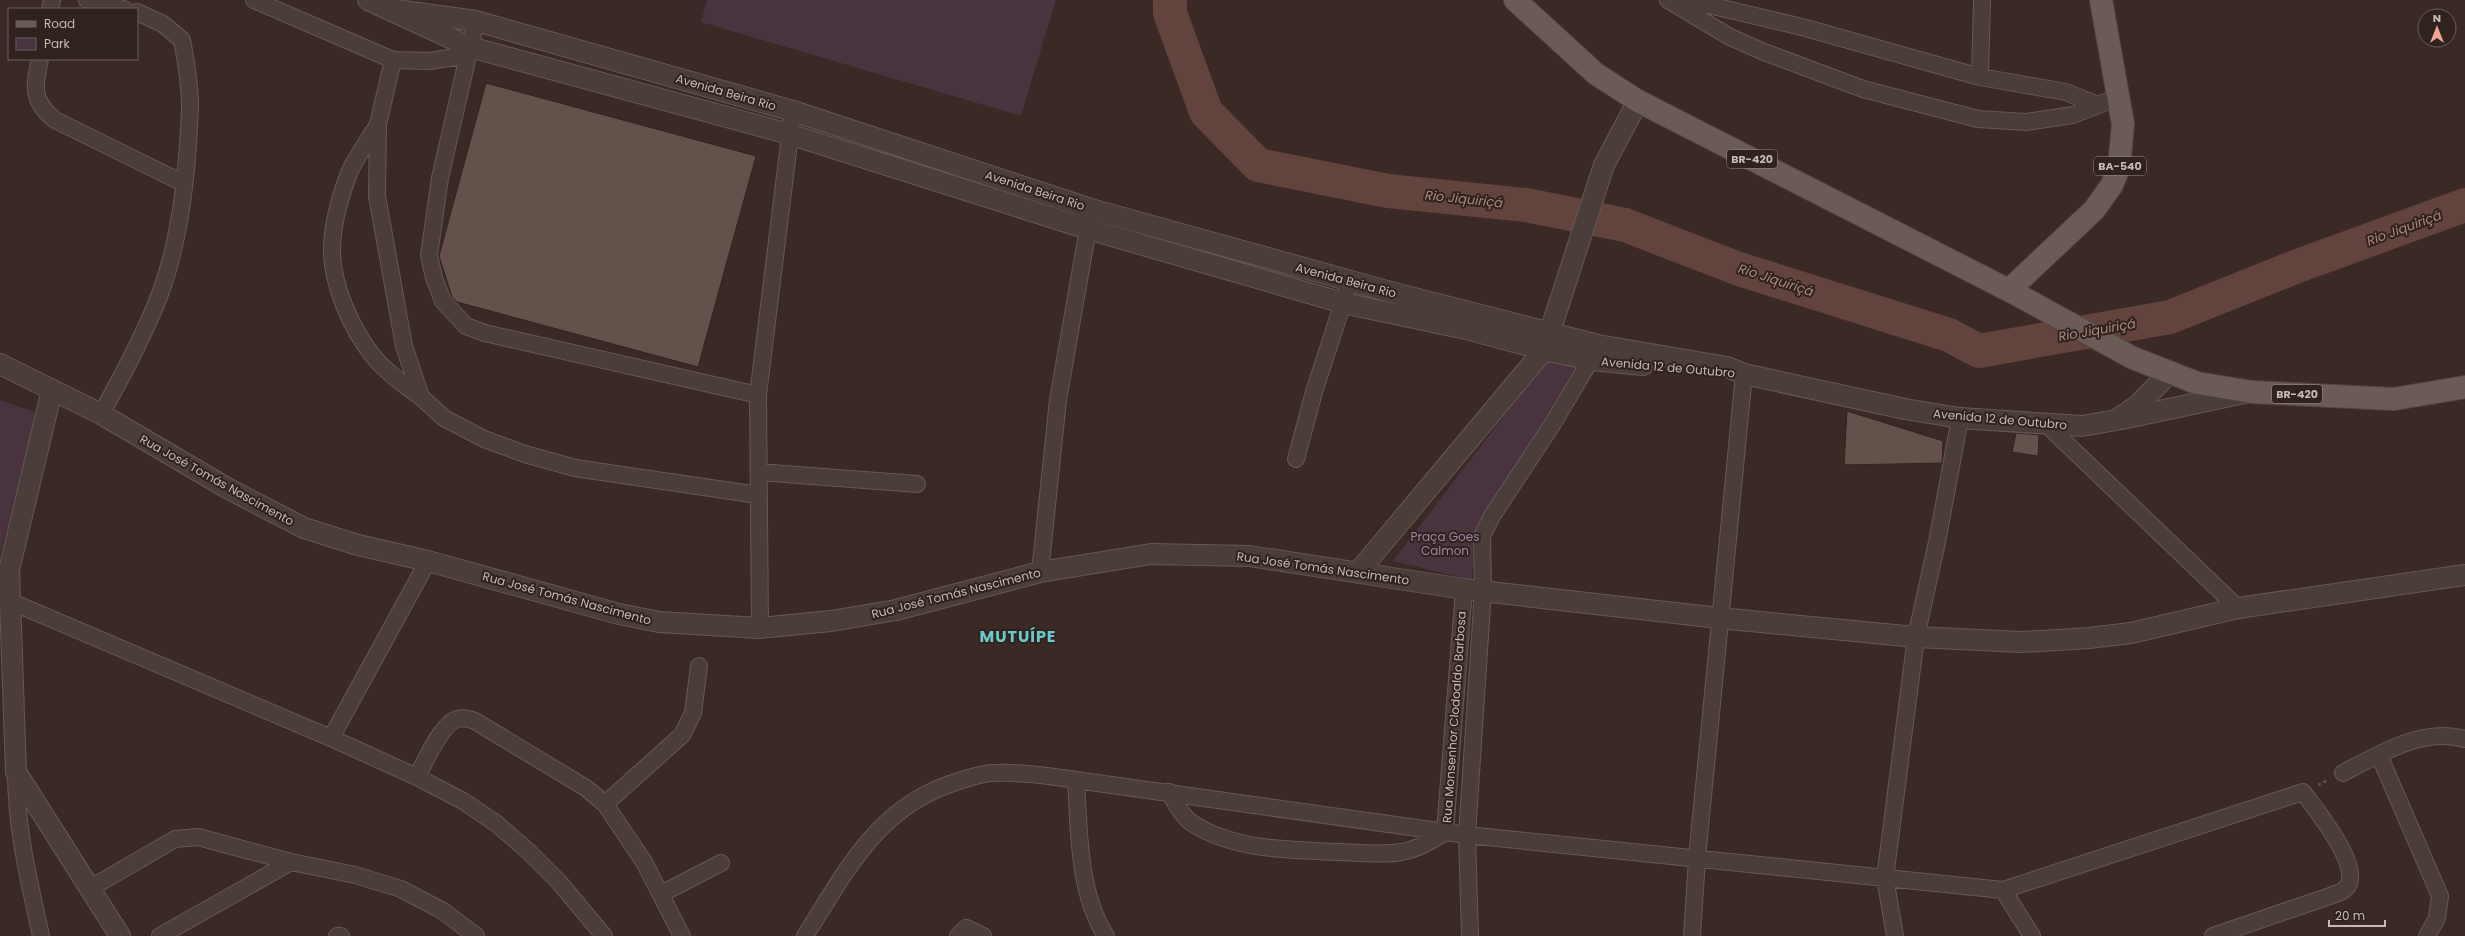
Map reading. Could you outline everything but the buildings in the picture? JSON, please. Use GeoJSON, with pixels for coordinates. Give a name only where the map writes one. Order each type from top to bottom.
{"type":"FeatureCollection","features":[{"type":"Feature","properties":{"kind":"main road","name":"BR-420"},"geometry":{"type":"LineString","coordinates":[[1515,0],[1596,74],[1638,101],[2012,292],[2133,358],[2169,373],[2197,383],[2252,392],[2394,399],[2465,387]]}},
{"type":"Feature","properties":{"kind":"main road","name":"BA-540"},"geometry":{"type":"LineString","coordinates":[[2012,292],[2094,210],[2112,185],[2119,167],[2123,124],[2101,0]]}},
{"type":"Feature","properties":{"kind":"street"},"geometry":{"type":"LineString","coordinates":[[87,0],[120,8]]}},
{"type":"Feature","properties":{"kind":"street"},"geometry":{"type":"LineString","coordinates":[[254,0],[393,60],[429,61],[470,51]]}},
{"type":"Feature","properties":{"kind":"street"},"geometry":{"type":"LineString","coordinates":[[368,0],[390,9]]}},
{"type":"Feature","properties":{"kind":"street"},"geometry":{"type":"LineString","coordinates":[[1668,0],[1730,37],[1764,52],[1863,89],[1978,120],[2026,122],[2073,115],[2118,97]]}},
{"type":"Feature","properties":{"kind":"street"},"geometry":{"type":"LineString","coordinates":[[1676,0],[1700,3],[1802,27],[1980,77],[2066,92],[2098,105]]}},
{"type":"Feature","properties":{"kind":"street"},"geometry":{"type":"LineString","coordinates":[[1980,77],[1982,0]]}},
{"type":"Feature","properties":{"kind":"street","name":"Avenida Beira Rio"},"geometry":{"type":"LineString","coordinates":[[390,9],[476,21],[793,111],[1091,208],[1350,281],[1547,342]]}},
{"type":"Feature","properties":{"kind":"street","name":"Avenida Beira Rio"},"geometry":{"type":"LineString","coordinates":[[390,9],[470,51],[789,134],[1088,229],[1343,302],[1466,329],[1547,342],[1595,352]]}},
{"type":"Feature","properties":{"kind":"street"},"geometry":{"type":"LineString","coordinates":[[101,414],[137,349],[160,294],[179,219],[183,184],[190,105],[182,40],[163,24],[138,12]]}},
{"type":"Feature","properties":{"kind":"street"},"geometry":{"type":"LineString","coordinates":[[476,21],[440,178],[429,255],[434,278],[443,301],[466,326],[485,333],[758,395]]}},
{"type":"Feature","properties":{"kind":"street"},"geometry":{"type":"LineString","coordinates":[[40,60],[36,93],[43,111],[55,120],[183,184]]}},
{"type":"Feature","properties":{"kind":"street"},"geometry":{"type":"LineString","coordinates":[[393,60],[378,124],[377,196],[404,346],[421,396]]}},
{"type":"Feature","properties":{"kind":"street"},"geometry":{"type":"LineString","coordinates":[[1358,571],[1547,342],[1574,252],[1604,165],[1638,101]]}},
{"type":"Feature","properties":{"kind":"street"},"geometry":{"type":"LineString","coordinates":[[760,628],[758,495],[760,472],[758,395],[793,111]]}},
{"type":"Feature","properties":{"kind":"street"},"geometry":{"type":"LineString","coordinates":[[378,124],[350,172],[337,210],[332,250],[338,287],[354,325],[373,356],[396,379],[421,396],[444,418],[484,439],[525,454],[575,468],[758,495]]}},
{"type":"Feature","properties":{"kind":"street"},"geometry":{"type":"LineString","coordinates":[[1040,572],[1058,400],[1091,208]]}},
{"type":"Feature","properties":{"kind":"street"},"geometry":{"type":"LineString","coordinates":[[1296,459],[1314,392],[1350,281]]}},
{"type":"Feature","properties":{"kind":"street"},"geometry":{"type":"LineString","coordinates":[[1474,589],[1482,536],[1492,516],[1595,352]]}},
{"type":"Feature","properties":{"kind":"street","name":"Avenida 12 de Outubro"},"geometry":{"type":"LineString","coordinates":[[1595,352],[1727,366],[1744,374],[1905,409],[1960,418],[2047,425],[2095,425],[2116,420],[2138,405],[2169,373]]}},
{"type":"Feature","properties":{"kind":"street","name":"Rua José Tomás Nascimento"},"geometry":{"type":"LineString","coordinates":[[0,364],[101,414],[233,491],[304,528],[358,545],[428,561],[619,614],[660,622],[760,628],[831,621],[896,610],[1040,572],[1151,554],[1249,556],[1474,589],[1719,618],[1916,637],[2022,642],[2088,638],[2179,623],[2238,608],[2465,575]]}},
{"type":"Feature","properties":{"kind":"street"},"geometry":{"type":"LineString","coordinates":[[1692,936],[1697,858],[1719,618],[1744,374]]}},
{"type":"Feature","properties":{"kind":"street"},"geometry":{"type":"LineString","coordinates":[[42,936],[21,844],[16,806],[16,772],[5,598],[9,570],[52,390]]}},
{"type":"Feature","properties":{"kind":"street"},"geometry":{"type":"LineString","coordinates":[[2116,420],[2252,392]]}},
{"type":"Feature","properties":{"kind":"street"},"geometry":{"type":"LineString","coordinates":[[1895,936],[1885,878],[1916,637],[1937,542],[1960,418]]}},
{"type":"Feature","properties":{"kind":"street"},"geometry":{"type":"LineString","coordinates":[[2047,425],[2238,608]]}},
{"type":"Feature","properties":{"kind":"street"},"geometry":{"type":"LineString","coordinates":[[760,472],[917,484]]}},
{"type":"Feature","properties":{"kind":"street"},"geometry":{"type":"LineString","coordinates":[[330,738],[428,561]]}},
{"type":"Feature","properties":{"kind":"street","name":"Rua Monsenhor Clodoaldo Barbosa"},"geometry":{"type":"LineString","coordinates":[[1169,792],[1182,814],[1194,825],[1218,836],[1243,843],[1288,850],[1385,854],[1403,852],[1433,841],[1446,832],[1453,727],[1474,589]]}},
{"type":"Feature","properties":{"kind":"street","name":"Rua Monsenhor Clodoaldo Barbosa"},"geometry":{"type":"LineString","coordinates":[[1470,936],[1467,835],[1474,728],[1474,589]]}},
{"type":"Feature","properties":{"kind":"street"},"geometry":{"type":"LineString","coordinates":[[5,598],[418,777],[480,811],[497,824],[559,882],[604,936]]}},
{"type":"Feature","properties":{"kind":"street"},"geometry":{"type":"LineString","coordinates":[[605,804],[682,735],[693,713],[700,666]]}},
{"type":"Feature","properties":{"kind":"street"},"geometry":{"type":"LineString","coordinates":[[418,777],[447,724],[457,719],[465,718],[475,720],[570,777],[605,804],[644,862],[682,936]]}},
{"type":"Feature","properties":{"kind":"street"},"geometry":{"type":"LineString","coordinates":[[1453,727],[1474,728]]}},
{"type":"Feature","properties":{"kind":"street"},"geometry":{"type":"LineString","coordinates":[[2343,773],[2379,754],[2433,735],[2465,739]]}},
{"type":"Feature","properties":{"kind":"street"},"geometry":{"type":"LineString","coordinates":[[2379,754],[2440,896],[2437,918],[2427,936]]}},
{"type":"Feature","properties":{"kind":"street"},"geometry":{"type":"LineString","coordinates":[[16,772],[88,889],[120,936]]}},
{"type":"Feature","properties":{"kind":"street"},"geometry":{"type":"LineString","coordinates":[[805,936],[870,837],[887,820],[922,796],[942,786],[993,773],[1038,775],[1169,792],[1467,835],[2003,890],[2303,792],[2343,851],[2350,866],[2349,884],[2344,890],[2330,896],[2213,936]]}},
{"type":"Feature","properties":{"kind":"street"},"geometry":{"type":"LineString","coordinates":[[1076,780],[1082,870],[1100,927],[1106,936]]}},
{"type":"Feature","properties":{"kind":"street"},"geometry":{"type":"LineString","coordinates":[[88,889],[181,837],[208,839],[291,862],[355,875],[400,889],[443,911],[476,936]]}},
{"type":"Feature","properties":{"kind":"street"},"geometry":{"type":"LineString","coordinates":[[160,936],[291,862]]}},
{"type":"Feature","properties":{"kind":"street"},"geometry":{"type":"LineString","coordinates":[[661,894],[721,863]]}},
{"type":"Feature","properties":{"kind":"street"},"geometry":{"type":"LineString","coordinates":[[2003,890],[2032,936]]}},
{"type":"Feature","properties":{"kind":"street"},"geometry":{"type":"LineString","coordinates":[[958,936],[966,928],[982,936]]}},
{"type":"Feature","properties":{"kind":"path"},"geometry":{"type":"LineString","coordinates":[[2303,792],[2343,773]]}},
{"type":"Feature","properties":{"kind":"green space"},"geometry":{"type":"Polygon","coordinates":[[[707,0],[1056,0],[1021,116],[701,22],[707,0]]]}},
{"type":"Feature","properties":{"kind":"green space","name":"Praça Goes Calmon"},"geometry":{"type":"Polygon","coordinates":[[[1548,358],[1582,365],[1476,533],[1472,580],[1393,561],[1548,358]]]}},
{"type":"Feature","properties":{"kind":"green space"},"geometry":{"type":"Polygon","coordinates":[[[0,400],[38,413],[0,554],[0,400]]]}},
{"type":"Feature","properties":{"kind":"waterway","name":"Rio Jiquiriçá"},"geometry":{"type":"LineString","coordinates":[[1170,0],[1170,13],[1206,112],[1258,165],[1388,191],[1526,205],[1625,225],[1739,269],[1949,335],[1979,351],[2170,317],[2295,267],[2465,205]]}},
{"type":"Feature","properties":{"kind":"district","name":"MUTUÍPE"},"geometry":{"type":"Point","coordinates":[1018,636]}}]}
